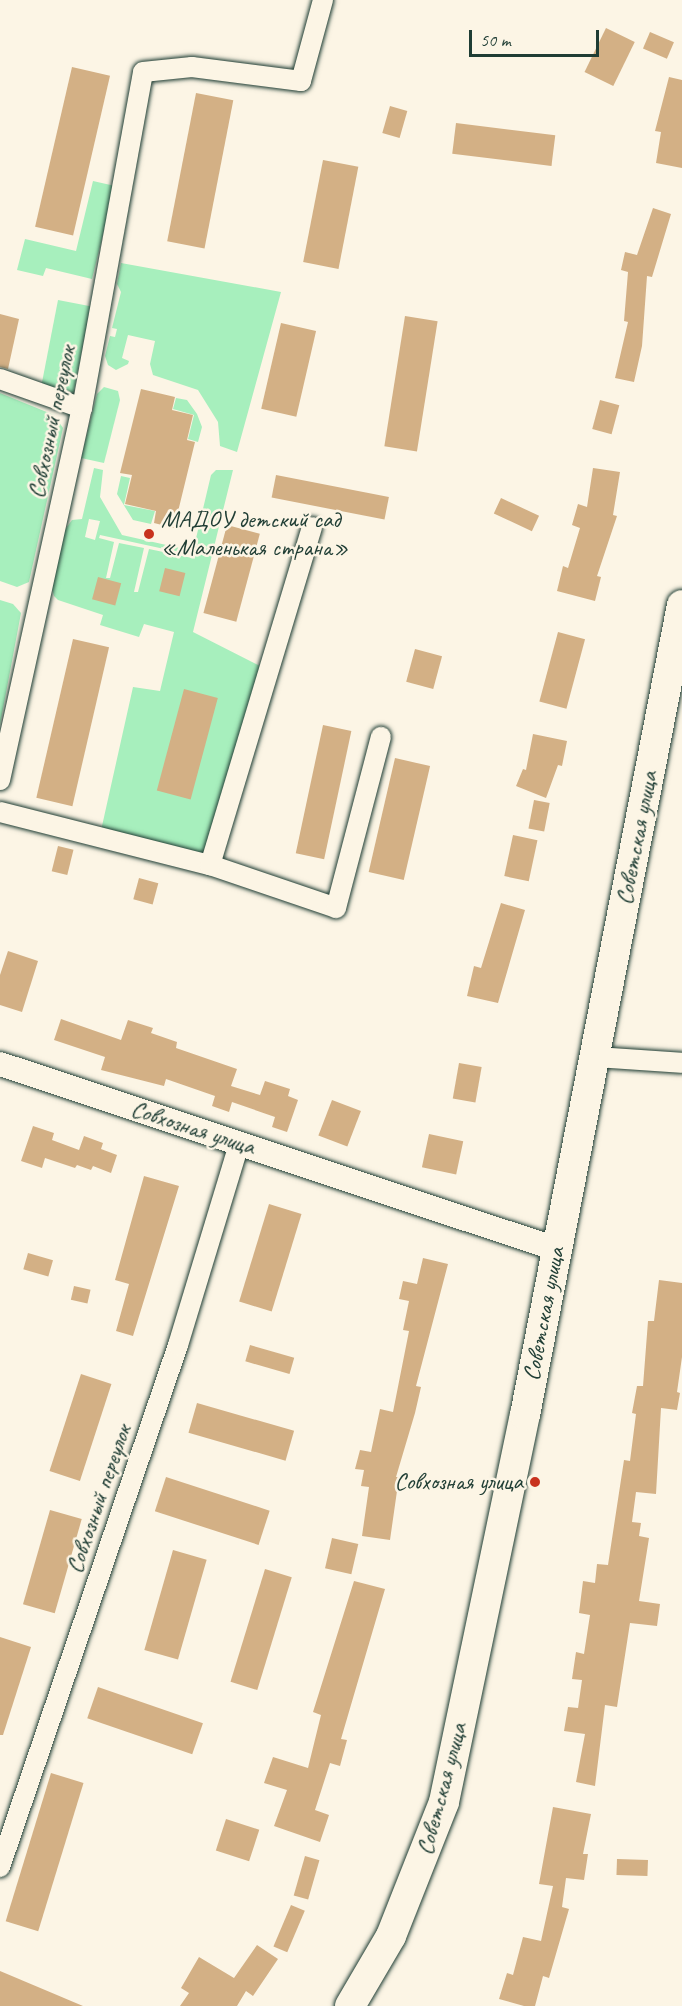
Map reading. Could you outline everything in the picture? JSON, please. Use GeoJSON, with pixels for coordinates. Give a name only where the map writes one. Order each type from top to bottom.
{"type":"FeatureCollection","features":[{"type":"Feature","properties":{"kind":"main road","name":"Советская улица"},"geometry":{"type":"LineString","coordinates":[[350,2006],[391,1936],[444,1802],[595,1057],[682,605]]}},
{"type":"Feature","properties":{"kind":"street","name":"Совхозный переулок"},"geometry":{"type":"LineString","coordinates":[[0,780],[82,408],[143,72],[192,67],[301,81],[323,0]]}},
{"type":"Feature","properties":{"kind":"street"},"geometry":{"type":"LineString","coordinates":[[0,379],[82,408]]}},
{"type":"Feature","properties":{"kind":"street"},"geometry":{"type":"LineString","coordinates":[[210,865],[312,527]]}},
{"type":"Feature","properties":{"kind":"street"},"geometry":{"type":"LineString","coordinates":[[0,812],[210,865],[336,908],[381,737]]}},
{"type":"Feature","properties":{"kind":"street"},"geometry":{"type":"LineString","coordinates":[[595,1057],[682,1063]]}},
{"type":"Feature","properties":{"kind":"street","name":"Совхозная улица"},"geometry":{"type":"LineString","coordinates":[[0,1065],[556,1250]]}},
{"type":"Feature","properties":{"kind":"street","name":"Совхозный переулок"},"geometry":{"type":"LineString","coordinates":[[0,1867],[178,1345],[238,1144]]}},
{"type":"Feature","properties":{"kind":"green space"},"geometry":{"type":"Polygon","coordinates":[[[93,181],[115,186],[92,279],[46,268],[43,276],[17,270],[25,239],[76,251],[93,181]]]}},
{"type":"Feature","properties":{"kind":"green space"},"geometry":{"type":"Polygon","coordinates":[[[121,263],[281,292],[237,452],[220,446],[218,422],[198,390],[153,375],[150,364],[155,341],[128,335],[122,358],[129,361],[128,364],[116,370],[108,365],[105,356],[110,336],[115,337],[117,329],[112,328],[121,292],[117,284],[121,263]]]}},
{"type":"Feature","properties":{"kind":"green space"},"geometry":{"type":"Polygon","coordinates":[[[58,300],[90,306],[74,393],[41,386],[58,300]]]}},
{"type":"Feature","properties":{"kind":"green space"},"geometry":{"type":"Polygon","coordinates":[[[104,387],[118,391],[120,400],[104,463],[81,458],[97,394],[104,387]]]}},
{"type":"Feature","properties":{"kind":"green space"},"geometry":{"type":"Polygon","coordinates":[[[0,393],[54,415],[63,428],[29,582],[17,587],[0,581],[0,393]]]}},
{"type":"Feature","properties":{"kind":"green space"},"geometry":{"type":"Polygon","coordinates":[[[176,398],[187,400],[197,414],[202,427],[198,442],[188,439],[194,415],[173,409],[176,398]]]}},
{"type":"Feature","properties":{"kind":"green space"},"geometry":{"type":"Polygon","coordinates":[[[94,468],[103,470],[100,497],[122,535],[193,551],[211,475],[216,470],[233,470],[193,632],[262,667],[205,859],[100,835],[133,687],[160,691],[174,632],[144,624],[139,637],[100,625],[103,615],[58,600],[54,596],[52,589],[64,531],[72,520],[82,519],[94,468]],[[89,519],[85,537],[95,540],[100,521],[89,519]],[[100,535],[99,538],[114,542],[106,578],[110,578],[119,543],[144,548],[134,592],[138,592],[149,549],[192,558],[192,555],[100,535]]]}},
{"type":"Feature","properties":{"kind":"green space"},"geometry":{"type":"Polygon","coordinates":[[[121,476],[130,478],[124,505],[155,511],[151,524],[133,520],[117,494],[121,476]]]}},
{"type":"Feature","properties":{"kind":"green space"},"geometry":{"type":"Polygon","coordinates":[[[0,600],[13,604],[21,613],[0,725],[0,600]]]}},
{"type":"Feature","properties":{"kind":"building"},"geometry":{"type":"Polygon","coordinates":[[[606,28],[635,42],[613,86],[585,72],[606,28]]]}},
{"type":"Feature","properties":{"kind":"building"},"geometry":{"type":"Polygon","coordinates":[[[650,32],[674,42],[667,59],[643,49],[650,32]]]}},
{"type":"Feature","properties":{"kind":"building"},"geometry":{"type":"Polygon","coordinates":[[[72,67],[110,76],[73,236],[35,227],[72,67]]]}},
{"type":"Feature","properties":{"kind":"building"},"geometry":{"type":"Polygon","coordinates":[[[669,77],[682,80],[682,168],[656,163],[661,132],[655,131],[669,77]]]}},
{"type":"Feature","properties":{"kind":"building"},"geometry":{"type":"Polygon","coordinates":[[[196,93],[233,100],[204,248],[167,241],[196,93]]]}},
{"type":"Feature","properties":{"kind":"building"},"geometry":{"type":"Polygon","coordinates":[[[390,106],[407,111],[400,138],[382,133],[390,106]]]}},
{"type":"Feature","properties":{"kind":"building"},"geometry":{"type":"Polygon","coordinates":[[[456,123],[555,135],[551,166],[452,154],[456,123]]]}},
{"type":"Feature","properties":{"kind":"building"},"geometry":{"type":"Polygon","coordinates":[[[323,160],[358,167],[338,269],[303,262],[323,160]]]}},
{"type":"Feature","properties":{"kind":"building"},"geometry":{"type":"Polygon","coordinates":[[[653,208],[671,214],[652,277],[647,276],[642,346],[634,382],[615,378],[628,322],[624,321],[628,272],[621,270],[625,252],[637,255],[653,208]]]}},
{"type":"Feature","properties":{"kind":"building"},"geometry":{"type":"Polygon","coordinates":[[[0,314],[19,319],[8,369],[0,367],[0,314]]]}},
{"type":"Feature","properties":{"kind":"building"},"geometry":{"type":"Polygon","coordinates":[[[405,316],[438,321],[417,452],[384,446],[405,316]]]}},
{"type":"Feature","properties":{"kind":"building"},"geometry":{"type":"Polygon","coordinates":[[[281,323],[316,331],[296,417],[261,409],[281,323]]]}},
{"type":"Feature","properties":{"kind":"building"},"geometry":{"type":"Polygon","coordinates":[[[141,389],[175,397],[172,410],[193,415],[187,440],[195,442],[174,528],[154,523],[156,511],[125,504],[132,475],[120,473],[141,389]]]}},
{"type":"Feature","properties":{"kind":"building"},"geometry":{"type":"Polygon","coordinates":[[[600,400],[619,405],[612,434],[592,429],[600,400]]]}},
{"type":"Feature","properties":{"kind":"building"},"geometry":{"type":"Polygon","coordinates":[[[593,468],[620,472],[613,515],[617,516],[597,576],[601,577],[595,601],[557,591],[563,566],[568,568],[580,528],[572,525],[578,504],[587,507],[593,468]]]}},
{"type":"Feature","properties":{"kind":"building"},"geometry":{"type":"Polygon","coordinates":[[[276,475],[389,497],[384,520],[272,498],[276,475]]]}},
{"type":"Feature","properties":{"kind":"building"},"geometry":{"type":"Polygon","coordinates":[[[501,498],[539,516],[532,531],[494,513],[501,498]]]}},
{"type":"Feature","properties":{"kind":"building"},"geometry":{"type":"Polygon","coordinates":[[[227,525],[260,534],[236,622],[203,613],[227,525]]]}},
{"type":"Feature","properties":{"kind":"building"},"geometry":{"type":"Polygon","coordinates":[[[165,568],[185,573],[180,596],[159,591],[165,568]]]}},
{"type":"Feature","properties":{"kind":"building"},"geometry":{"type":"Polygon","coordinates":[[[98,577],[121,583],[115,605],[92,599],[98,577]]]}},
{"type":"Feature","properties":{"kind":"building"},"geometry":{"type":"Polygon","coordinates":[[[558,632],[585,639],[566,709],[539,702],[558,632]]]}},
{"type":"Feature","properties":{"kind":"building"},"geometry":{"type":"Polygon","coordinates":[[[73,639],[109,647],[72,806],[36,798],[73,639]]]}},
{"type":"Feature","properties":{"kind":"building"},"geometry":{"type":"Polygon","coordinates":[[[415,649],[442,656],[433,689],[406,682],[415,649]]]}},
{"type":"Feature","properties":{"kind":"building"},"geometry":{"type":"Polygon","coordinates":[[[184,689],[218,698],[191,799],[157,790],[184,689]]]}},
{"type":"Feature","properties":{"kind":"building"},"geometry":{"type":"Polygon","coordinates":[[[323,725],[351,731],[324,859],[296,853],[323,725]]]}},
{"type":"Feature","properties":{"kind":"building"},"geometry":{"type":"Polygon","coordinates":[[[533,734],[567,741],[562,766],[558,765],[546,798],[516,786],[523,769],[526,770],[533,734]]]}},
{"type":"Feature","properties":{"kind":"building"},"geometry":{"type":"Polygon","coordinates":[[[395,758],[430,766],[404,880],[369,872],[395,758]]]}},
{"type":"Feature","properties":{"kind":"building"},"geometry":{"type":"Polygon","coordinates":[[[534,800],[550,803],[544,832],[528,828],[534,800]]]}},
{"type":"Feature","properties":{"kind":"building"},"geometry":{"type":"Polygon","coordinates":[[[513,835],[537,840],[529,881],[504,876],[513,835]]]}},
{"type":"Feature","properties":{"kind":"building"},"geometry":{"type":"Polygon","coordinates":[[[58,846],[74,850],[67,875],[52,871],[58,846]]]}},
{"type":"Feature","properties":{"kind":"building"},"geometry":{"type":"Polygon","coordinates":[[[139,878],[158,883],[153,904],[133,899],[139,878]]]}},
{"type":"Feature","properties":{"kind":"building"},"geometry":{"type":"Polygon","coordinates":[[[501,903],[525,910],[498,1003],[467,996],[474,966],[481,968],[501,903]]]}},
{"type":"Feature","properties":{"kind":"building"},"geometry":{"type":"Polygon","coordinates":[[[8,951],[38,961],[22,1012],[0,1005],[0,975],[8,951]]]}},
{"type":"Feature","properties":{"kind":"building"},"geometry":{"type":"Polygon","coordinates":[[[61,1019],[121,1040],[128,1020],[153,1028],[151,1033],[177,1042],[176,1048],[237,1069],[231,1086],[260,1095],[265,1081],[290,1089],[288,1096],[298,1100],[287,1132],[272,1127],[275,1117],[232,1102],[229,1112],[212,1106],[215,1096],[166,1079],[164,1086],[101,1070],[105,1057],[54,1040],[61,1019]]]}},
{"type":"Feature","properties":{"kind":"building"},"geometry":{"type":"Polygon","coordinates":[[[459,1063],[482,1067],[475,1102],[453,1098],[459,1063]]]}},
{"type":"Feature","properties":{"kind":"building"},"geometry":{"type":"Polygon","coordinates":[[[332,1100],[361,1111],[347,1147],[318,1135],[332,1100]]]}},
{"type":"Feature","properties":{"kind":"building"},"geometry":{"type":"Polygon","coordinates":[[[33,1126],[54,1133],[52,1140],[79,1150],[84,1136],[103,1143],[101,1149],[117,1155],[111,1173],[93,1166],[91,1170],[77,1165],[75,1168],[45,1158],[42,1168],[21,1161],[33,1126]]]}},
{"type":"Feature","properties":{"kind":"building"},"geometry":{"type":"Polygon","coordinates":[[[429,1134],[463,1141],[456,1175],[422,1167],[429,1134]]]}},
{"type":"Feature","properties":{"kind":"building"},"geometry":{"type":"Polygon","coordinates":[[[144,1176],[179,1186],[133,1336],[116,1331],[129,1284],[115,1280],[144,1176]]]}},
{"type":"Feature","properties":{"kind":"building"},"geometry":{"type":"Polygon","coordinates":[[[269,1204],[302,1214],[272,1311],[239,1302],[269,1204]]]}},
{"type":"Feature","properties":{"kind":"building"},"geometry":{"type":"Polygon","coordinates":[[[28,1253],[53,1260],[48,1277],[23,1269],[28,1253]]]}},
{"type":"Feature","properties":{"kind":"building"},"geometry":{"type":"Polygon","coordinates":[[[423,1258],[448,1264],[416,1386],[421,1387],[415,1413],[396,1477],[399,1477],[390,1540],[362,1536],[369,1487],[361,1486],[364,1470],[355,1469],[360,1450],[371,1452],[380,1409],[393,1412],[409,1331],[403,1330],[409,1301],[399,1299],[403,1281],[417,1284],[423,1258]]]}},
{"type":"Feature","properties":{"kind":"building"},"geometry":{"type":"Polygon","coordinates":[[[659,1280],[682,1283],[682,1357],[677,1392],[680,1393],[677,1410],[661,1408],[656,1494],[636,1492],[632,1522],[641,1523],[639,1536],[649,1538],[639,1601],[660,1604],[657,1626],[630,1623],[617,1707],[605,1705],[595,1786],[576,1782],[585,1734],[564,1731],[568,1707],[578,1708],[582,1680],[572,1679],[576,1652],[584,1654],[590,1615],[579,1613],[583,1581],[595,1583],[597,1564],[608,1565],[624,1460],[630,1461],[636,1414],[632,1413],[637,1386],[643,1386],[648,1321],[654,1321],[659,1280]]]}},
{"type":"Feature","properties":{"kind":"building"},"geometry":{"type":"Polygon","coordinates":[[[74,1286],[91,1290],[87,1303],[71,1300],[74,1286]]]}},
{"type":"Feature","properties":{"kind":"building"},"geometry":{"type":"Polygon","coordinates":[[[250,1345],[294,1358],[290,1374],[245,1361],[250,1345]]]}},
{"type":"Feature","properties":{"kind":"building"},"geometry":{"type":"Polygon","coordinates":[[[81,1374],[111,1384],[80,1481],[49,1471],[81,1374]]]}},
{"type":"Feature","properties":{"kind":"building"},"geometry":{"type":"Polygon","coordinates":[[[197,1403],[294,1431],[286,1461],[188,1433],[197,1403]]]}},
{"type":"Feature","properties":{"kind":"building"},"geometry":{"type":"Polygon","coordinates":[[[166,1477],[270,1511],[259,1545],[155,1511],[166,1477]]]}},
{"type":"Feature","properties":{"kind":"building"},"geometry":{"type":"Polygon","coordinates":[[[50,1510],[82,1519],[55,1613],[23,1604],[50,1510]]]}},
{"type":"Feature","properties":{"kind":"building"},"geometry":{"type":"Polygon","coordinates":[[[332,1538],[358,1544],[351,1574],[325,1568],[332,1538]]]}},
{"type":"Feature","properties":{"kind":"building"},"geometry":{"type":"Polygon","coordinates":[[[173,1550],[207,1560],[178,1660],[144,1650],[173,1550]]]}},
{"type":"Feature","properties":{"kind":"building"},"geometry":{"type":"Polygon","coordinates":[[[265,1569],[292,1577],[257,1690],[231,1682],[265,1569]]]}},
{"type":"Feature","properties":{"kind":"building"},"geometry":{"type":"Polygon","coordinates":[[[354,1581],[385,1589],[341,1739],[347,1740],[340,1766],[330,1763],[315,1810],[329,1815],[320,1842],[274,1826],[287,1790],[264,1783],[273,1757],[308,1768],[321,1715],[313,1712],[354,1581]]]}},
{"type":"Feature","properties":{"kind":"building"},"geometry":{"type":"Polygon","coordinates":[[[0,1637],[31,1647],[3,1735],[0,1735],[0,1637]]]}},
{"type":"Feature","properties":{"kind":"building"},"geometry":{"type":"Polygon","coordinates":[[[98,1687],[203,1723],[192,1754],[87,1718],[98,1687]]]}},
{"type":"Feature","properties":{"kind":"building"},"geometry":{"type":"Polygon","coordinates":[[[51,1773],[84,1783],[38,1931],[6,1921],[51,1773]]]}},
{"type":"Feature","properties":{"kind":"building"},"geometry":{"type":"Polygon","coordinates":[[[553,1807],[591,1814],[583,1854],[588,1854],[584,1880],[566,1878],[562,1907],[569,1909],[549,1978],[543,1976],[535,2006],[524,2006],[499,1999],[507,1973],[513,1975],[523,1937],[541,1941],[553,1886],[539,1884],[553,1807]]]}},
{"type":"Feature","properties":{"kind":"building"},"geometry":{"type":"Polygon","coordinates":[[[226,1819],[259,1830],[249,1861],[216,1850],[226,1819]]]}},
{"type":"Feature","properties":{"kind":"building"},"geometry":{"type":"Polygon","coordinates":[[[305,1856],[319,1860],[308,1900],[294,1895],[305,1856]]]}},
{"type":"Feature","properties":{"kind":"building"},"geometry":{"type":"Polygon","coordinates":[[[617,1859],[648,1860],[647,1876],[616,1875],[617,1859]]]}},
{"type":"Feature","properties":{"kind":"building"},"geometry":{"type":"Polygon","coordinates":[[[291,1905],[305,1911],[287,1952],[273,1946],[291,1905]]]}},
{"type":"Feature","properties":{"kind":"building"},"geometry":{"type":"Polygon","coordinates":[[[257,1945],[278,1959],[253,1996],[246,1991],[237,2006],[180,2006],[189,1993],[181,1988],[199,1957],[234,1978],[257,1945]]]}},
{"type":"Feature","properties":{"kind":"building"},"geometry":{"type":"Polygon","coordinates":[[[0,1971],[83,2006],[0,2006],[0,1971]]]}},
{"type":"Feature","properties":{"kind":"place","name":"МАДОУ детский сад «Маленькая страна»"},"geometry":{"type":"Point","coordinates":[149,534]}},
{"type":"Feature","properties":{"kind":"place","name":"Совхозная улица"},"geometry":{"type":"Point","coordinates":[535,1482]}}]}
